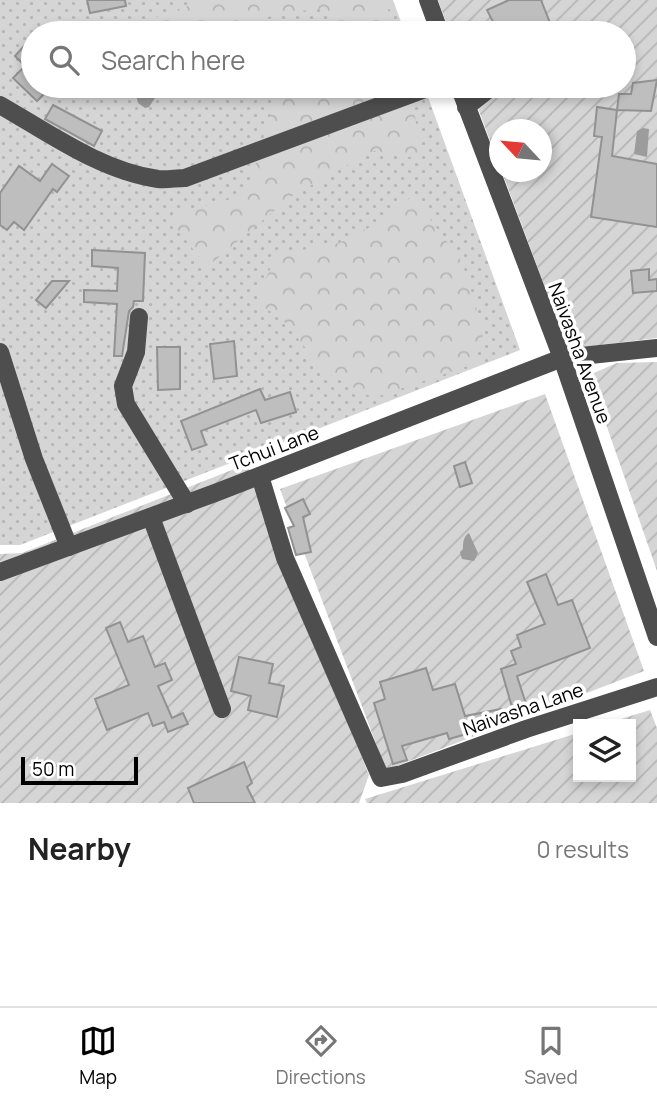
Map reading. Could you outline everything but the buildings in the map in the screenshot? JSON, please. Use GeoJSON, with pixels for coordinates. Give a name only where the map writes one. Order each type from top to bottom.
{"type":"FeatureCollection","features":[{"type":"Feature","properties":{"kind":"street"},"geometry":{"type":"LineString","coordinates":[[428,0],[436,21]]}},
{"type":"Feature","properties":{"kind":"street"},"geometry":{"type":"LineString","coordinates":[[0,105],[106,163],[139,175],[161,179],[185,178],[401,98]]}},
{"type":"Feature","properties":{"kind":"street","name":"Naivasha Avenue"},"geometry":{"type":"LineString","coordinates":[[463,98],[562,358],[657,637]]}},
{"type":"Feature","properties":{"kind":"street"},"geometry":{"type":"LineString","coordinates":[[466,107],[478,98]]}},
{"type":"Feature","properties":{"kind":"street"},"geometry":{"type":"LineString","coordinates":[[139,317],[136,352],[123,386],[125,404],[187,504]]}},
{"type":"Feature","properties":{"kind":"street","name":"Tchui Lane"},"geometry":{"type":"LineString","coordinates":[[0,572],[187,504],[562,358],[657,348]]}},
{"type":"Feature","properties":{"kind":"street"},"geometry":{"type":"LineString","coordinates":[[0,352],[34,459],[69,547]]}},
{"type":"Feature","properties":{"kind":"street","name":"Naivasha Lane"},"geometry":{"type":"LineString","coordinates":[[260,476],[285,558],[381,778],[402,774],[526,729],[657,687]]}},
{"type":"Feature","properties":{"kind":"street"},"geometry":{"type":"LineString","coordinates":[[151,517],[222,709]]}},
{"type":"Feature","properties":{"kind":"green space"},"geometry":{"type":"Polygon","coordinates":[[[0,0],[393,0],[401,21],[21,21],[21,98],[428,98],[520,350],[20,545],[0,545],[0,0]]]}},
{"type":"Feature","properties":{"kind":"green space"},"geometry":{"type":"Polygon","coordinates":[[[205,0],[383,0],[394,21],[328,21],[326,8],[249,21],[144,21],[205,0]]]}},
{"type":"Feature","properties":{"kind":"green space"},"geometry":{"type":"Polygon","coordinates":[[[438,0],[657,0],[657,338],[568,349],[506,182],[552,182],[552,119],[489,119],[489,138],[474,98],[636,98],[636,21],[446,21],[438,0]]]}},
{"type":"Feature","properties":{"kind":"green space"},"geometry":{"type":"Polygon","coordinates":[[[280,98],[412,98],[422,159],[373,151],[292,196],[207,267],[167,216],[246,195],[274,103],[280,98]]]}},
{"type":"Feature","properties":{"kind":"green space"},"geometry":{"type":"Polygon","coordinates":[[[413,196],[462,262],[484,333],[474,364],[373,398],[325,372],[282,319],[256,302],[276,255],[339,243],[372,226],[413,196]]]}},
{"type":"Feature","properties":{"kind":"green space"},"geometry":{"type":"Polygon","coordinates":[[[657,362],[657,571],[589,375],[617,363],[657,362]]]}},
{"type":"Feature","properties":{"kind":"green space"},"geometry":{"type":"Polygon","coordinates":[[[545,394],[644,671],[386,770],[280,489],[545,394]]]}},
{"type":"Feature","properties":{"kind":"green space"},"geometry":{"type":"Polygon","coordinates":[[[247,464],[369,775],[359,803],[0,803],[0,554],[22,553],[247,464]]]}},
{"type":"Feature","properties":{"kind":"green space"},"geometry":{"type":"Polygon","coordinates":[[[650,710],[657,728],[657,803],[367,803],[365,799],[573,735],[573,782],[636,782],[636,719],[621,719],[650,710]]]}},
{"type":"Feature","properties":{"kind":"shaded area"},"geometry":{"type":"Polygon","coordinates":[[[137,98],[155,98],[149,107],[145,108],[138,103],[137,98]]]}},
{"type":"Feature","properties":{"kind":"shaded area"},"geometry":{"type":"Polygon","coordinates":[[[649,129],[647,157],[634,154],[637,131],[649,129]]]}},
{"type":"Feature","properties":{"kind":"shaded area"},"geometry":{"type":"Polygon","coordinates":[[[469,533],[478,553],[474,561],[462,559],[460,552],[464,538],[469,533]]]}}]}
